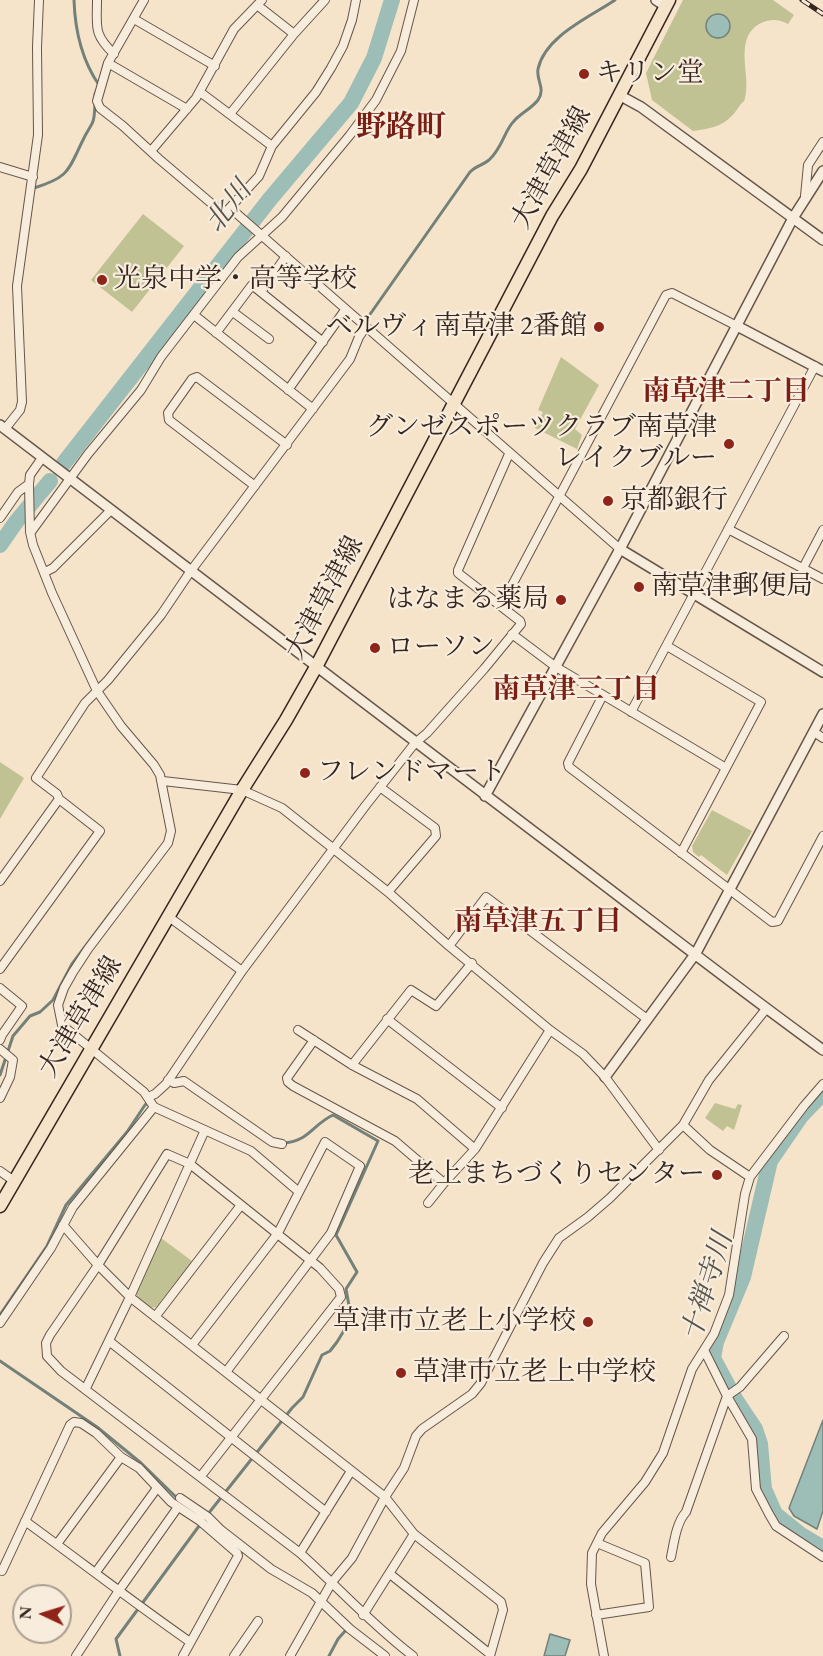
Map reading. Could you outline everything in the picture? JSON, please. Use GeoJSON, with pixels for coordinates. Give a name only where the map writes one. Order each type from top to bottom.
{"type":"FeatureCollection","features":[{"type":"Feature","properties":{"kind":"main road","name":"大津草津線"},"geometry":{"type":"LineString","coordinates":[[0,1206],[242,790],[286,720],[350,606],[394,516],[454,406],[552,216],[581,169],[663,2]]}},
{"type":"Feature","properties":{"kind":"street"},"geometry":{"type":"LineString","coordinates":[[39,0],[38,135],[17,286],[22,402],[20,410],[3,427],[415,743],[823,1050]]}},
{"type":"Feature","properties":{"kind":"street"},"geometry":{"type":"LineString","coordinates":[[97,0],[97,31],[101,42],[114,54]]}},
{"type":"Feature","properties":{"kind":"street"},"geometry":{"type":"LineString","coordinates":[[144,0],[108,63],[98,101],[100,108],[218,209],[236,213],[261,234],[365,328],[620,549],[823,672]]}},
{"type":"Feature","properties":{"kind":"street"},"geometry":{"type":"LineString","coordinates":[[230,114],[294,34],[325,0]]}},
{"type":"Feature","properties":{"kind":"street"},"geometry":{"type":"LineString","coordinates":[[226,212],[259,176],[272,146],[316,92],[331,68],[352,20],[356,0]]}},
{"type":"Feature","properties":{"kind":"street"},"geometry":{"type":"LineString","coordinates":[[30,529],[68,478],[141,390],[161,357],[238,257],[282,216],[350,135],[376,100],[401,51],[414,0]]}},
{"type":"Feature","properties":{"kind":"street"},"geometry":{"type":"LineString","coordinates":[[151,151],[200,92],[234,29],[259,2],[294,34]]}},
{"type":"Feature","properties":{"kind":"street"},"geometry":{"type":"LineString","coordinates":[[134,19],[214,66]]}},
{"type":"Feature","properties":{"kind":"street"},"geometry":{"type":"LineString","coordinates":[[108,63],[187,108]]}},
{"type":"Feature","properties":{"kind":"street"},"geometry":{"type":"LineString","coordinates":[[200,92],[272,146]]}},
{"type":"Feature","properties":{"kind":"street"},"geometry":{"type":"LineString","coordinates":[[619,95],[641,107],[823,240]]}},
{"type":"Feature","properties":{"kind":"street"},"geometry":{"type":"LineString","coordinates":[[805,196],[808,163],[823,142]]}},
{"type":"Feature","properties":{"kind":"street"},"geometry":{"type":"LineString","coordinates":[[0,166],[33,177]]}},
{"type":"Feature","properties":{"kind":"street"},"geometry":{"type":"LineString","coordinates":[[485,796],[620,549],[793,218],[823,171]]}},
{"type":"Feature","properties":{"kind":"street"},"geometry":{"type":"LineString","coordinates":[[261,292],[286,256]]}},
{"type":"Feature","properties":{"kind":"street"},"geometry":{"type":"LineString","coordinates":[[216,333],[252,285],[322,342]]}},
{"type":"Feature","properties":{"kind":"street"},"geometry":{"type":"LineString","coordinates":[[501,606],[666,295],[672,293],[819,369],[728,529],[631,712]]}},
{"type":"Feature","properties":{"kind":"street"},"geometry":{"type":"LineString","coordinates":[[288,390],[345,310]]}},
{"type":"Feature","properties":{"kind":"street"},"geometry":{"type":"LineString","coordinates":[[233,312],[269,339]]}},
{"type":"Feature","properties":{"kind":"street"},"geometry":{"type":"LineString","coordinates":[[194,315],[313,409]]}},
{"type":"Feature","properties":{"kind":"street"},"geometry":{"type":"LineString","coordinates":[[0,969],[100,831],[36,778],[85,703],[161,615],[190,572],[350,359],[365,328]]}},
{"type":"Feature","properties":{"kind":"street"},"geometry":{"type":"LineString","coordinates":[[255,486],[169,420],[168,413],[192,379],[197,377],[286,445]]}},
{"type":"Feature","properties":{"kind":"street"},"geometry":{"type":"LineString","coordinates":[[148,1097],[155,1094],[168,1080],[242,971],[380,787],[415,743],[427,734],[521,624],[458,573],[509,454]]}},
{"type":"Feature","properties":{"kind":"street"},"geometry":{"type":"LineString","coordinates":[[42,458],[30,476],[30,529],[33,545],[52,593],[97,690],[121,726],[154,765],[163,781],[171,831],[168,843],[88,949],[60,996],[58,1005],[62,1025],[136,1086],[148,1097],[154,1107],[251,1151],[298,1192]]}},
{"type":"Feature","properties":{"kind":"street"},"geometry":{"type":"LineString","coordinates":[[0,518],[18,492],[29,486]]}},
{"type":"Feature","properties":{"kind":"street"},"geometry":{"type":"LineString","coordinates":[[45,572],[53,568],[111,510]]}},
{"type":"Feature","properties":{"kind":"street"},"geometry":{"type":"LineString","coordinates":[[728,529],[823,579]]}},
{"type":"Feature","properties":{"kind":"street"},"geometry":{"type":"LineString","coordinates":[[803,568],[823,530]]}},
{"type":"Feature","properties":{"kind":"street"},"geometry":{"type":"LineString","coordinates":[[512,634],[556,667],[726,768]]}},
{"type":"Feature","properties":{"kind":"street"},"geometry":{"type":"LineString","coordinates":[[667,646],[761,702],[681,853]]}},
{"type":"Feature","properties":{"kind":"street"},"geometry":{"type":"LineString","coordinates":[[603,695],[568,763],[569,767],[772,922],[778,921],[823,836]]}},
{"type":"Feature","properties":{"kind":"street"},"geometry":{"type":"LineString","coordinates":[[605,1077],[696,953],[823,714]]}},
{"type":"Feature","properties":{"kind":"street"},"geometry":{"type":"LineString","coordinates":[[814,732],[823,738]]}},
{"type":"Feature","properties":{"kind":"street"},"geometry":{"type":"LineString","coordinates":[[163,781],[242,790],[282,808],[388,892],[449,946],[583,1054],[605,1077],[659,1150]]}},
{"type":"Feature","properties":{"kind":"street"},"geometry":{"type":"LineString","coordinates":[[380,787],[435,828],[436,836],[388,892]]}},
{"type":"Feature","properties":{"kind":"street"},"geometry":{"type":"LineString","coordinates":[[0,881],[59,799]]}},
{"type":"Feature","properties":{"kind":"street"},"geometry":{"type":"LineString","coordinates":[[449,946],[486,897],[648,1019]]}},
{"type":"Feature","properties":{"kind":"street"},"geometry":{"type":"LineString","coordinates":[[169,917],[242,971]]}},
{"type":"Feature","properties":{"kind":"street"},"geometry":{"type":"LineString","coordinates":[[352,1065],[411,990],[436,1006],[472,963]]}},
{"type":"Feature","properties":{"kind":"street"},"geometry":{"type":"LineString","coordinates":[[0,988],[22,1006],[0,1040]]}},
{"type":"Feature","properties":{"kind":"street"},"geometry":{"type":"LineString","coordinates":[[290,1656],[332,1582],[352,1558],[385,1497],[404,1468],[416,1436],[422,1429],[472,1395],[482,1383],[543,1263],[560,1238],[588,1217],[683,1125],[709,1080],[766,1009]]}},
{"type":"Feature","properties":{"kind":"street"},"geometry":{"type":"LineString","coordinates":[[387,1019],[502,1108]]}},
{"type":"Feature","properties":{"kind":"street"},"geometry":{"type":"LineString","coordinates":[[428,1203],[476,1149],[550,1029]]}},
{"type":"Feature","properties":{"kind":"street"},"geometry":{"type":"LineString","coordinates":[[298,1030],[352,1065],[417,1099],[476,1149]]}},
{"type":"Feature","properties":{"kind":"street"},"geometry":{"type":"LineString","coordinates":[[314,1040],[287,1078],[288,1082],[395,1141],[444,1183]]}},
{"type":"Feature","properties":{"kind":"street"},"geometry":{"type":"LineString","coordinates":[[0,1049],[13,1060],[10,1077],[0,1098]]}},
{"type":"Feature","properties":{"kind":"street"},"geometry":{"type":"LineString","coordinates":[[168,1080],[174,1083],[183,1081],[272,1142],[282,1144]]}},
{"type":"Feature","properties":{"kind":"street"},"geometry":{"type":"LineString","coordinates":[[604,1656],[591,1584],[592,1553],[607,1526],[645,1482],[663,1453],[692,1369],[705,1352],[729,1295],[745,1194],[750,1177],[823,1084]]}},
{"type":"Feature","properties":{"kind":"street"},"geometry":{"type":"LineString","coordinates":[[0,1323],[51,1248],[80,1199],[154,1107]]}},
{"type":"Feature","properties":{"kind":"street"},"geometry":{"type":"LineString","coordinates":[[683,1125],[710,1150],[750,1177]]}},
{"type":"Feature","properties":{"kind":"street"},"geometry":{"type":"LineString","coordinates":[[86,1388],[130,1297],[205,1130]]}},
{"type":"Feature","properties":{"kind":"street"},"geometry":{"type":"LineString","coordinates":[[192,1345],[278,1233],[325,1142],[360,1166],[331,1233],[226,1372]]}},
{"type":"Feature","properties":{"kind":"street"},"geometry":{"type":"LineString","coordinates":[[201,1476],[341,1297],[339,1289],[320,1268],[278,1233],[190,1164],[165,1155],[98,1265],[50,1335],[46,1350],[49,1360],[300,1553],[363,1615],[413,1656]]}},
{"type":"Feature","properties":{"kind":"street"},"geometry":{"type":"LineString","coordinates":[[0,1171],[14,1181]]}},
{"type":"Feature","properties":{"kind":"street"},"geometry":{"type":"LineString","coordinates":[[155,1317],[241,1205]]}},
{"type":"Feature","properties":{"kind":"street"},"geometry":{"type":"LineString","coordinates":[[63,1225],[130,1297],[385,1497],[414,1534],[501,1602],[503,1610],[490,1655],[390,1574]]}},
{"type":"Feature","properties":{"kind":"street"},"geometry":{"type":"LineString","coordinates":[[671,1557],[682,1515],[686,1512],[730,1394],[784,1336]]}},
{"type":"Feature","properties":{"kind":"street"},"geometry":{"type":"LineString","coordinates":[[109,1341],[326,1512]]}},
{"type":"Feature","properties":{"kind":"street"},"geometry":{"type":"LineString","coordinates":[[705,1352],[730,1394],[752,1439],[756,1489],[769,1514],[776,1526],[823,1557]]}},
{"type":"Feature","properties":{"kind":"street"},"geometry":{"type":"LineString","coordinates":[[2,1571],[70,1425],[74,1422],[81,1423],[96,1433],[121,1457],[139,1468],[178,1507],[321,1601],[350,1629],[385,1656]]}},
{"type":"Feature","properties":{"kind":"street"},"geometry":{"type":"LineString","coordinates":[[57,1544],[121,1457]]}},
{"type":"Feature","properties":{"kind":"street"},"geometry":{"type":"LineString","coordinates":[[300,1553],[351,1472]]}},
{"type":"Feature","properties":{"kind":"street"},"geometry":{"type":"LineString","coordinates":[[96,1572],[158,1488]]}},
{"type":"Feature","properties":{"kind":"street"},"geometry":{"type":"LineString","coordinates":[[180,1498],[208,1516],[238,1556],[183,1656]]}},
{"type":"Feature","properties":{"kind":"street"},"geometry":{"type":"LineString","coordinates":[[76,1656],[178,1507]]}},
{"type":"Feature","properties":{"kind":"street"},"geometry":{"type":"LineString","coordinates":[[26,1521],[96,1572],[118,1592],[190,1642]]}},
{"type":"Feature","properties":{"kind":"street"},"geometry":{"type":"LineString","coordinates":[[363,1615],[414,1534]]}},
{"type":"Feature","properties":{"kind":"street"},"geometry":{"type":"LineString","coordinates":[[596,1615],[650,1607],[645,1563],[597,1543]]}},
{"type":"Feature","properties":{"kind":"street"},"geometry":{"type":"LineString","coordinates":[[234,1656],[258,1621]]}},
{"type":"Feature","properties":{"kind":"green space"},"geometry":{"type":"Polygon","coordinates":[[[683,0],[773,0],[794,15],[788,24],[778,20],[768,21],[752,30],[745,48],[747,89],[744,100],[726,121],[714,127],[693,131],[652,100],[646,73],[683,0]]]}},
{"type":"Feature","properties":{"kind":"green space"},"geometry":{"type":"Polygon","coordinates":[[[143,214],[184,246],[132,312],[91,280],[143,214]]]}},
{"type":"Feature","properties":{"kind":"green space"},"geometry":{"type":"Polygon","coordinates":[[[561,357],[599,385],[575,429],[582,435],[577,449],[535,428],[543,412],[538,410],[561,357]]]}},
{"type":"Feature","properties":{"kind":"green space"},"geometry":{"type":"Polygon","coordinates":[[[0,762],[24,778],[0,819],[0,762]]]}},
{"type":"Feature","properties":{"kind":"green space"},"geometry":{"type":"Polygon","coordinates":[[[712,810],[752,831],[727,875],[701,855],[699,857],[693,852],[692,846],[712,810]]]}},
{"type":"Feature","properties":{"kind":"green space"},"geometry":{"type":"Polygon","coordinates":[[[715,1103],[735,1109],[738,1104],[742,1105],[734,1130],[727,1126],[723,1131],[705,1118],[715,1103]]]}},
{"type":"Feature","properties":{"kind":"green space"},"geometry":{"type":"Polygon","coordinates":[[[161,1238],[192,1261],[156,1307],[151,1308],[137,1297],[137,1288],[161,1238]]]}},
{"type":"Feature","properties":{"kind":"water"},"geometry":{"type":"Polygon","coordinates":[[[718,14],[726,18],[730,26],[726,34],[718,38],[710,34],[706,26],[710,18],[718,14]]]}},
{"type":"Feature","properties":{"kind":"water"},"geometry":{"type":"Polygon","coordinates":[[[823,1420],[823,1511],[817,1529],[794,1516],[789,1508],[823,1420]]]}},
{"type":"Feature","properties":{"kind":"water"},"geometry":{"type":"Polygon","coordinates":[[[550,1634],[570,1640],[565,1656],[544,1656],[550,1634]]]}},
{"type":"Feature","properties":{"kind":"waterway"},"geometry":{"type":"LineString","coordinates":[[74,0],[83,55],[99,85],[95,98]]}},
{"type":"Feature","properties":{"kind":"waterway","name":"北川"},"geometry":{"type":"LineString","coordinates":[[64,463],[270,199],[351,103],[374,58],[392,0]]}},
{"type":"Feature","properties":{"kind":"waterway"},"geometry":{"type":"LineString","coordinates":[[366,320],[470,172],[489,160],[511,125],[538,100],[541,92],[538,69],[549,47],[570,28],[615,0]]}},
{"type":"Feature","properties":{"kind":"waterway"},"geometry":{"type":"LineString","coordinates":[[34,188],[55,180],[66,171],[92,124],[95,104]]}},
{"type":"Feature","properties":{"kind":"waterway","name":"北川"},"geometry":{"type":"LineString","coordinates":[[0,545],[50,481]]}},
{"type":"Feature","properties":{"kind":"waterway"},"geometry":{"type":"LineString","coordinates":[[0,1075],[13,1036],[30,1016],[40,1012],[53,1000],[72,964],[118,903]]}},
{"type":"Feature","properties":{"kind":"waterway","name":"十禅寺川"},"geometry":{"type":"LineString","coordinates":[[822,1094],[801,1116],[770,1161],[743,1277],[716,1342],[713,1358],[735,1399],[755,1429],[760,1444],[764,1489],[775,1514],[801,1535],[823,1548]]}},
{"type":"Feature","properties":{"kind":"waterway"},"geometry":{"type":"LineString","coordinates":[[0,1315],[47,1246],[66,1205],[127,1132],[145,1105],[157,1096]]}},
{"type":"Feature","properties":{"kind":"waterway"},"geometry":{"type":"LineString","coordinates":[[208,1514],[303,1397],[322,1355],[330,1351],[348,1324],[350,1311],[346,1289],[357,1272],[336,1235],[378,1141],[333,1115],[298,1140],[283,1143]]}},
{"type":"Feature","properties":{"kind":"waterway"},"geometry":{"type":"LineString","coordinates":[[0,1361],[97,1427],[141,1463],[178,1499]]}},
{"type":"Feature","properties":{"kind":"waterway"},"geometry":{"type":"LineString","coordinates":[[120,1656],[116,1639],[199,1526]]}},
{"type":"Feature","properties":{"kind":"waterway"},"geometry":{"type":"LineString","coordinates":[[329,1656],[346,1630]]}},
{"type":"Feature","properties":{"kind":"railway"},"geometry":{"type":"LineString","coordinates":[[802,0],[823,14]]}},
{"type":"Feature","properties":{"kind":"place","name":"キリン堂"},"geometry":{"type":"Point","coordinates":[584,74]}},
{"type":"Feature","properties":{"kind":"place","name":"光泉中学・高等学校"},"geometry":{"type":"Point","coordinates":[102,280]}},
{"type":"Feature","properties":{"kind":"place","name":"ベルヴィ南草津 2番館"},"geometry":{"type":"Point","coordinates":[599,327]}},
{"type":"Feature","properties":{"kind":"place","name":"グンゼスポーツクラブ南草津 レイクブルー"},"geometry":{"type":"Point","coordinates":[729,444]}},
{"type":"Feature","properties":{"kind":"place","name":"京都銀行"},"geometry":{"type":"Point","coordinates":[608,501]}},
{"type":"Feature","properties":{"kind":"place","name":"南草津郵便局"},"geometry":{"type":"Point","coordinates":[639,587]}},
{"type":"Feature","properties":{"kind":"place","name":"はなまる薬局"},"geometry":{"type":"Point","coordinates":[561,600]}},
{"type":"Feature","properties":{"kind":"place","name":"ローソン"},"geometry":{"type":"Point","coordinates":[375,648]}},
{"type":"Feature","properties":{"kind":"place","name":"フレンドマート"},"geometry":{"type":"Point","coordinates":[305,773]}},
{"type":"Feature","properties":{"kind":"place","name":"老上まちづくりセンター"},"geometry":{"type":"Point","coordinates":[717,1175]}},
{"type":"Feature","properties":{"kind":"place","name":"草津市立老上小学校"},"geometry":{"type":"Point","coordinates":[588,1322]}},
{"type":"Feature","properties":{"kind":"place","name":"草津市立老上中学校"},"geometry":{"type":"Point","coordinates":[401,1373]}},
{"type":"Feature","properties":{"kind":"district","name":"野路町"},"geometry":{"type":"Point","coordinates":[401,128]}},
{"type":"Feature","properties":{"kind":"district","name":"南草津二丁目"},"geometry":{"type":"Point","coordinates":[726,392]}},
{"type":"Feature","properties":{"kind":"district","name":"南草津三丁目"},"geometry":{"type":"Point","coordinates":[576,690]}},
{"type":"Feature","properties":{"kind":"district","name":"南草津五丁目"},"geometry":{"type":"Point","coordinates":[538,922]}}]}
